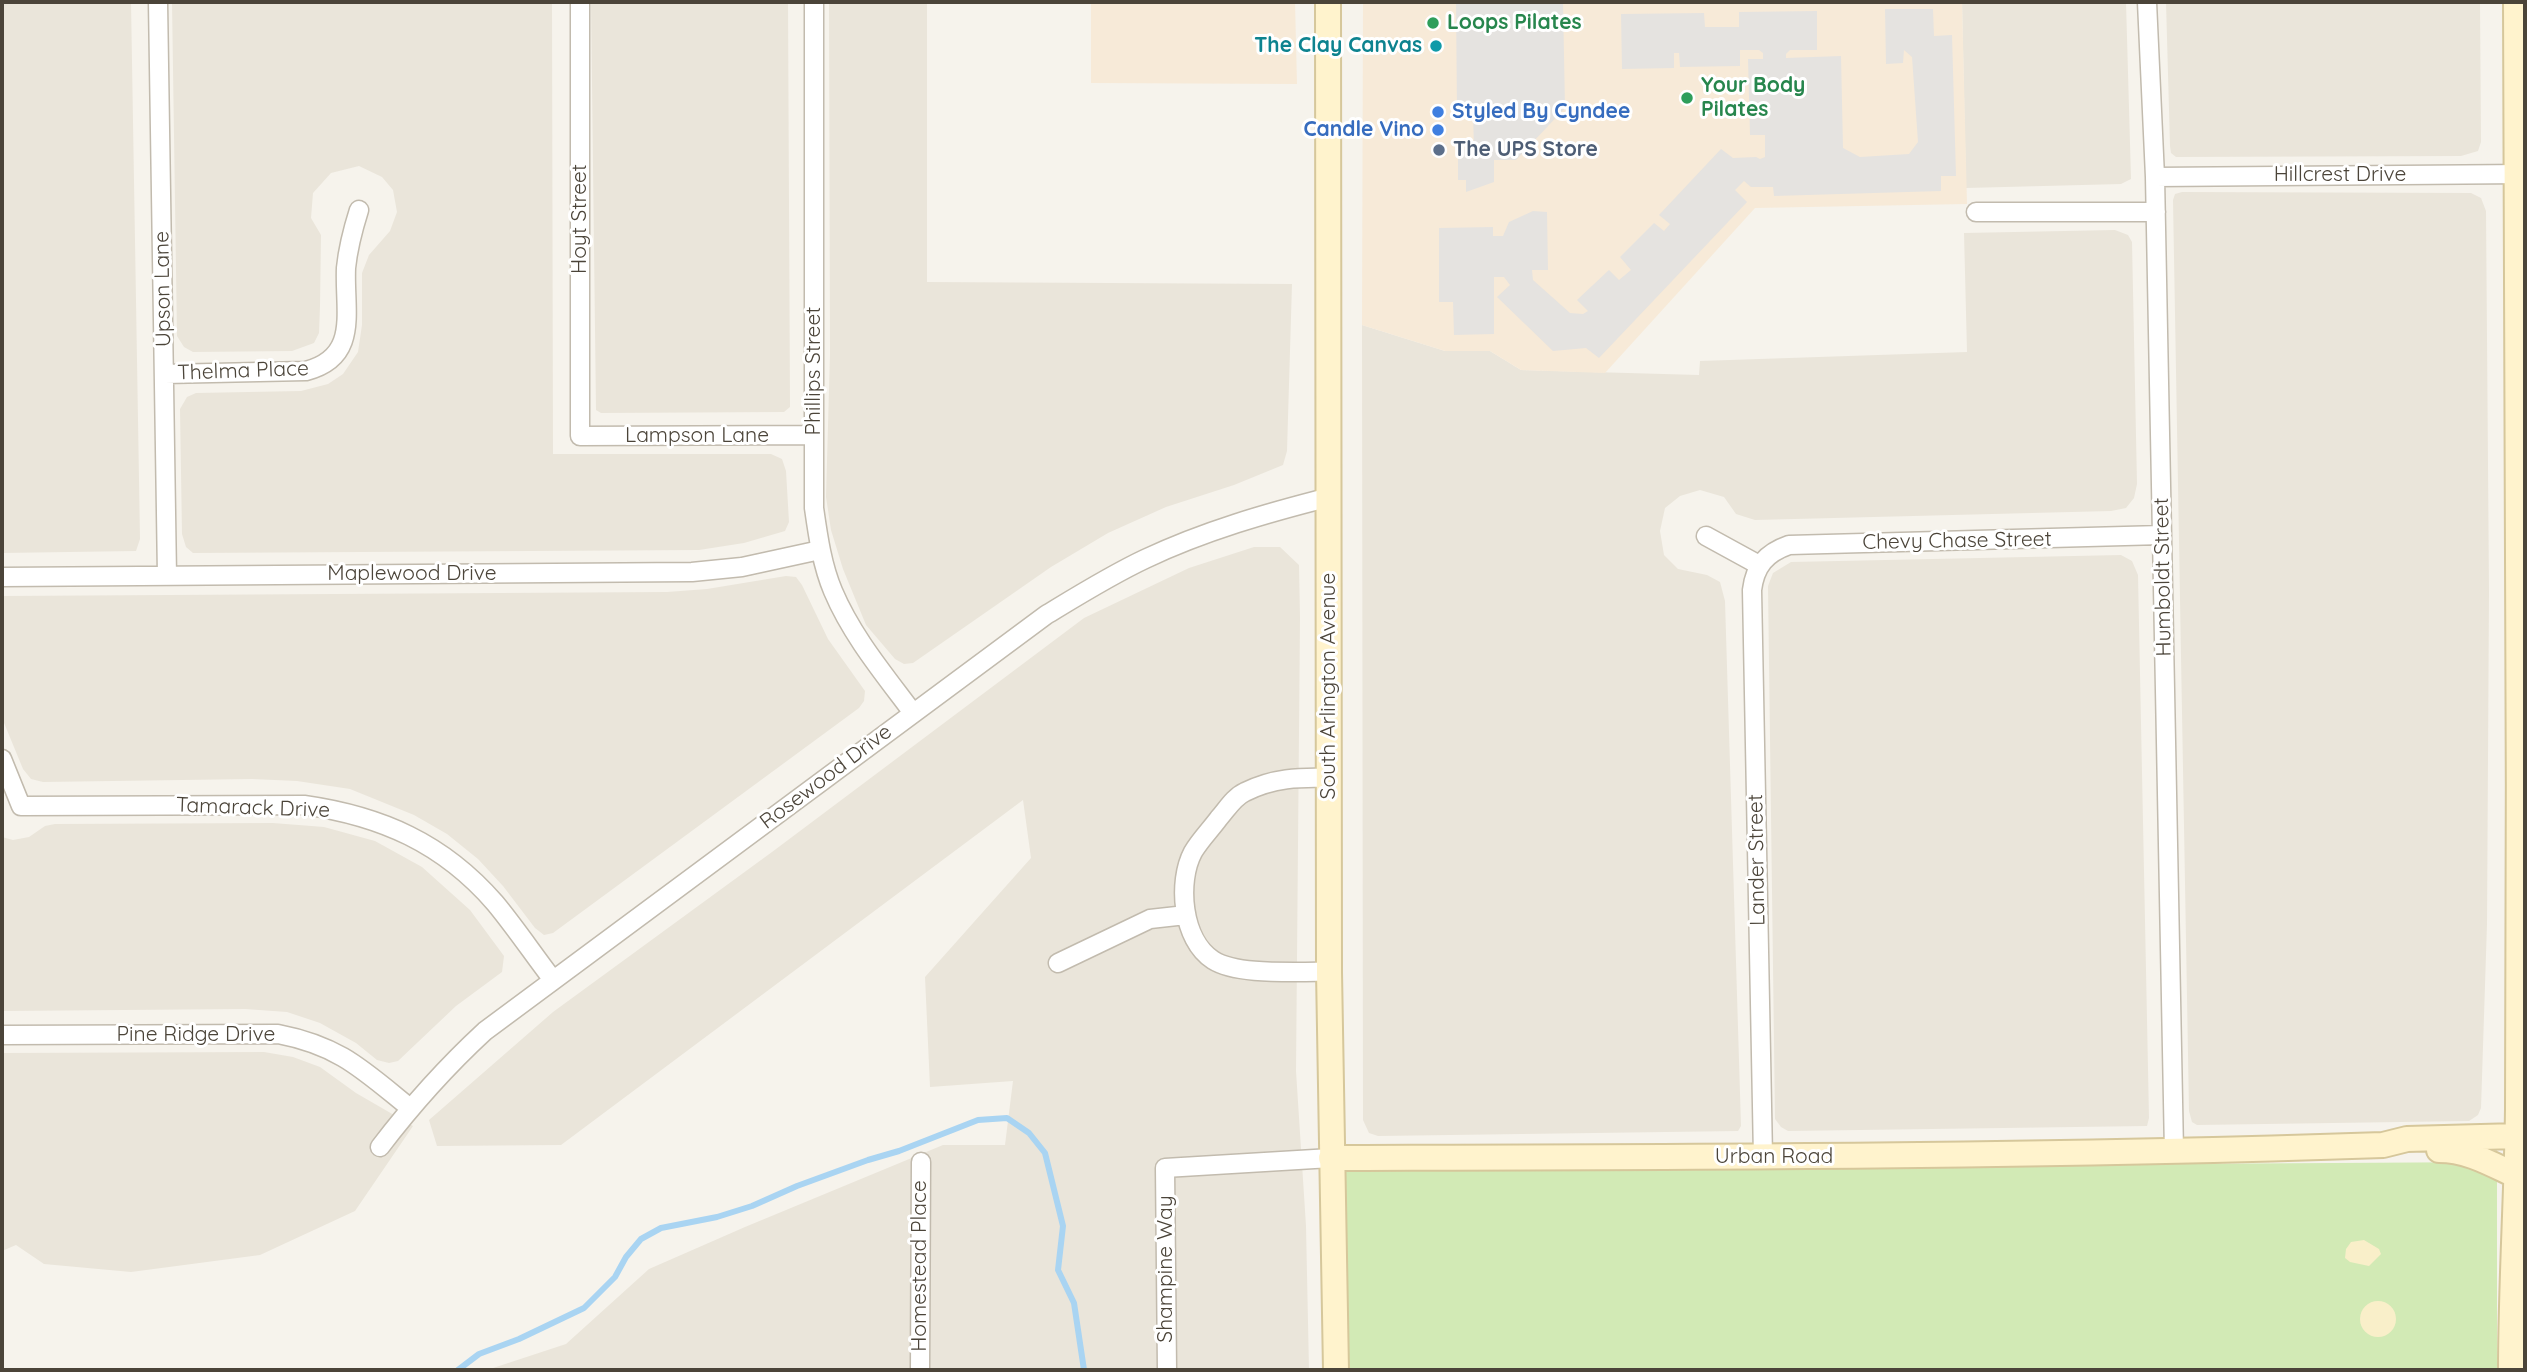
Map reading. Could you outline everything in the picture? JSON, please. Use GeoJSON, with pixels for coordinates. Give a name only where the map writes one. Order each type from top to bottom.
{"type":"FeatureCollection","features":[{"type":"Feature","properties":{"kind":"street","name":"Upson Lane"},"geometry":{"type":"LineString","coordinates":[[158,2],[167,576]]}},
{"type":"Feature","properties":{"kind":"street","name":"Hoyt Street"},"geometry":{"type":"LineString","coordinates":[[580,2],[580,436]]}},
{"type":"Feature","properties":{"kind":"street","name":"Phillips Street"},"geometry":{"type":"LineString","coordinates":[[814,2],[814,508],[820,550],[833,590],[849,624],[912,713]]}},
{"type":"Feature","properties":{"kind":"street","name":"South Arlington Avenue"},"geometry":{"type":"LineString","coordinates":[[1328,2],[1329,972],[1336,1370]]}},
{"type":"Feature","properties":{"kind":"street","name":"Humboldt Street"},"geometry":{"type":"LineString","coordinates":[[2147,2],[2156,212],[2174,1152]]}},
{"type":"Feature","properties":{"kind":"street"},"geometry":{"type":"LineString","coordinates":[[2511,1370],[2522,931],[2521,174],[2516,2]]}},
{"type":"Feature","properties":{"kind":"street","name":"Hillcrest Drive"},"geometry":{"type":"LineString","coordinates":[[2155,177],[2521,174]]}},
{"type":"Feature","properties":{"kind":"street","name":"Thelma Place"},"geometry":{"type":"LineString","coordinates":[[164,374],[306,371],[320,368],[332,360],[341,349],[346,334],[346,267],[359,210]]}},
{"type":"Feature","properties":{"kind":"street"},"geometry":{"type":"LineString","coordinates":[[1976,212],[2156,212]]}},
{"type":"Feature","properties":{"kind":"street","name":"Lampson Lane"},"geometry":{"type":"LineString","coordinates":[[580,436],[814,435]]}},
{"type":"Feature","properties":{"kind":"street","name":"Rosewood Drive"},"geometry":{"type":"LineString","coordinates":[[380,1147],[447,1066],[485,1031],[1046,615],[1121,571],[1201,536],[1252,518],[1330,497]]}},
{"type":"Feature","properties":{"kind":"street"},"geometry":{"type":"LineString","coordinates":[[1706,536],[1759,565]]}},
{"type":"Feature","properties":{"kind":"street","name":"Chevy Chase Street"},"geometry":{"type":"LineString","coordinates":[[1759,565],[1774,550],[1789,545],[2162,536]]}},
{"type":"Feature","properties":{"kind":"street","name":"Maplewood Drive"},"geometry":{"type":"LineString","coordinates":[[2,577],[692,572],[742,567],[820,550]]}},
{"type":"Feature","properties":{"kind":"street","name":"Lander Street"},"geometry":{"type":"LineString","coordinates":[[1759,565],[1753,578],[1752,590],[1763,1157]]}},
{"type":"Feature","properties":{"kind":"street","name":"Tamarack Drive"},"geometry":{"type":"LineString","coordinates":[[2,759],[21,806],[304,805],[341,810],[377,821],[409,834],[467,875],[495,903],[553,980]]}},
{"type":"Feature","properties":{"kind":"street"},"geometry":{"type":"LineString","coordinates":[[1329,778],[1290,777],[1243,793],[1231,803],[1194,851],[1187,867],[1186,915],[1190,933],[1199,948],[1226,967],[1243,970],[1329,972]]}},
{"type":"Feature","properties":{"kind":"street"},"geometry":{"type":"LineString","coordinates":[[1058,963],[1150,919],[1186,915]]}},
{"type":"Feature","properties":{"kind":"street","name":"Pine Ridge Drive"},"geometry":{"type":"LineString","coordinates":[[2,1035],[278,1034],[331,1049],[356,1064],[410,1108]]}},
{"type":"Feature","properties":{"kind":"street","name":"Urban Road"},"geometry":{"type":"LineString","coordinates":[[1166,1168],[1331,1158],[2174,1152],[2383,1145],[2407,1139],[2518,1136]]}},
{"type":"Feature","properties":{"kind":"street","name":"Urban Road"},"geometry":{"type":"LineString","coordinates":[[2383,1145],[2405,1150],[2449,1150],[2466,1153],[2517,1176]]}},
{"type":"Feature","properties":{"kind":"street","name":"Homestead Place"},"geometry":{"type":"LineString","coordinates":[[920,1370],[921,1162]]}},
{"type":"Feature","properties":{"kind":"street","name":"Shampine Way"},"geometry":{"type":"LineString","coordinates":[[1166,1168],[1167,1370]]}},
{"type":"Feature","properties":{"kind":"shaded area"},"geometry":{"type":"Polygon","coordinates":[[[2,2],[131,2],[140,539],[136,551],[2,553],[2,2]]]}},
{"type":"Feature","properties":{"kind":"shaded area"},"geometry":{"type":"Polygon","coordinates":[[[172,2],[552,2],[553,454],[771,454],[782,459],[786,471],[789,522],[785,531],[744,543],[699,550],[193,553],[186,547],[182,534],[180,409],[187,397],[196,393],[301,391],[328,384],[343,374],[358,352],[362,325],[362,273],[369,255],[390,231],[397,212],[393,190],[382,177],[359,166],[331,173],[313,193],[311,218],[321,235],[319,333],[314,343],[292,351],[193,352],[184,347],[177,336],[172,2]]]}},
{"type":"Feature","properties":{"kind":"shaded area"},"geometry":{"type":"Polygon","coordinates":[[[591,2],[788,2],[790,407],[784,412],[601,413],[596,410],[591,2]]]}},
{"type":"Feature","properties":{"kind":"shaded area"},"geometry":{"type":"Polygon","coordinates":[[[829,2],[927,2],[927,282],[1292,284],[1287,451],[1283,465],[1234,485],[1166,507],[1108,533],[1051,567],[913,663],[904,664],[895,659],[866,625],[843,569],[831,530],[826,497],[830,354],[829,2]]]}},
{"type":"Feature","properties":{"kind":"shaded area"},"geometry":{"type":"Polygon","coordinates":[[[1091,2],[1295,2],[1297,84],[1091,83],[1091,2]]]}},
{"type":"Feature","properties":{"kind":"shaded area"},"geometry":{"type":"Polygon","coordinates":[[[1363,2],[1962,2],[1967,204],[1755,208],[1605,373],[1521,370],[1490,351],[1445,351],[1362,325],[1363,2]]]}},
{"type":"Feature","properties":{"kind":"shaded area"},"geometry":{"type":"Polygon","coordinates":[[[1456,2],[1563,2],[1565,108],[1516,160],[1494,160],[1494,182],[1466,192],[1466,180],[1458,180],[1458,150],[1474,149],[1473,113],[1457,113],[1456,2]]]}},
{"type":"Feature","properties":{"kind":"shaded area"},"geometry":{"type":"Polygon","coordinates":[[[1962,2],[2126,2],[2131,179],[2121,184],[1966,188],[1962,2]]]}},
{"type":"Feature","properties":{"kind":"shaded area"},"geometry":{"type":"Polygon","coordinates":[[[2166,2],[2480,2],[2481,142],[2478,151],[2461,156],[2176,157],[2171,153],[2170,146],[2166,2]]]}},
{"type":"Feature","properties":{"kind":"shaded area"},"geometry":{"type":"Polygon","coordinates":[[[1885,9],[1933,9],[1934,36],[1952,35],[1956,176],[1941,176],[1941,191],[1774,196],[1773,187],[1751,187],[1744,181],[1735,190],[1747,202],[1599,358],[1586,348],[1553,351],[1497,297],[1510,285],[1504,277],[1494,277],[1494,334],[1454,335],[1453,302],[1439,302],[1439,228],[1493,227],[1493,236],[1503,236],[1509,222],[1533,211],[1547,212],[1548,270],[1532,270],[1533,280],[1570,313],[1583,314],[1588,311],[1577,300],[1609,270],[1619,280],[1631,270],[1620,257],[1654,223],[1664,231],[1670,224],[1659,215],[1721,149],[1733,158],[1765,157],[1765,135],[1750,135],[1748,59],[1763,59],[1763,53],[1759,50],[1740,50],[1740,66],[1680,67],[1679,53],[1674,53],[1674,68],[1622,69],[1621,14],[1704,13],[1705,27],[1739,27],[1739,12],[1817,11],[1817,50],[1790,50],[1786,58],[1841,56],[1843,148],[1860,157],[1909,154],[1918,142],[1912,57],[1904,50],[1903,63],[1886,64],[1885,9]]]}},
{"type":"Feature","properties":{"kind":"shaded area"},"geometry":{"type":"Polygon","coordinates":[[[2471,193],[2481,198],[2486,211],[2489,592],[2487,924],[2481,1108],[2478,1115],[2469,1121],[2197,1125],[2192,1122],[2189,1111],[2173,200],[2175,194],[2471,193]]]}},
{"type":"Feature","properties":{"kind":"shaded area"},"geometry":{"type":"Polygon","coordinates":[[[2115,230],[2128,235],[2132,242],[2137,484],[2134,498],[2126,508],[2111,511],[1755,520],[1736,514],[1724,497],[1700,490],[1680,496],[1665,508],[1660,531],[1664,555],[1678,569],[1707,575],[1720,582],[1725,601],[1741,1126],[1738,1131],[1378,1136],[1369,1133],[1363,1120],[1362,325],[1445,351],[1490,351],[1521,370],[1699,375],[1700,361],[1967,352],[1964,233],[2115,230]]]}},
{"type":"Feature","properties":{"kind":"shaded area"},"geometry":{"type":"Polygon","coordinates":[[[1254,547],[1280,547],[1299,565],[1296,1071],[1306,1226],[1309,1370],[487,1370],[566,1344],[649,1269],[745,1227],[943,1145],[1005,1145],[1013,1081],[930,1087],[925,977],[1031,858],[1023,800],[561,1145],[437,1146],[429,1120],[553,1012],[1084,618],[1189,568],[1254,547]]]}},
{"type":"Feature","properties":{"kind":"shaded area"},"geometry":{"type":"Polygon","coordinates":[[[2121,555],[2132,561],[2138,575],[2149,1118],[2147,1126],[1788,1131],[1781,1127],[1775,1119],[1768,586],[1773,573],[1791,562],[2121,555]]]}},
{"type":"Feature","properties":{"kind":"shaded area"},"geometry":{"type":"Polygon","coordinates":[[[786,576],[796,577],[802,585],[828,639],[865,691],[864,701],[859,708],[553,933],[544,935],[535,928],[478,859],[447,834],[414,815],[350,789],[297,781],[252,779],[43,782],[31,779],[23,769],[2,718],[2,596],[667,592],[707,589],[786,576]]]}},
{"type":"Feature","properties":{"kind":"shaded area"},"geometry":{"type":"Polygon","coordinates":[[[273,823],[324,827],[375,841],[422,867],[470,910],[504,956],[502,972],[456,1006],[398,1061],[389,1063],[377,1060],[356,1043],[320,1023],[287,1012],[245,1009],[2,1011],[2,837],[13,840],[29,837],[45,826],[55,824],[273,823]]]}},
{"type":"Feature","properties":{"kind":"shaded area"},"geometry":{"type":"Polygon","coordinates":[[[264,1052],[293,1057],[320,1067],[356,1093],[413,1126],[355,1211],[260,1255],[131,1272],[44,1264],[16,1245],[2,1251],[2,1053],[264,1052]]]}},
{"type":"Feature","properties":{"kind":"green space"},"geometry":{"type":"Polygon","coordinates":[[[2497,1162],[2497,1370],[1346,1370],[1344,1169],[2497,1162]]]}},
{"type":"Feature","properties":{"kind":"sand"},"geometry":{"type":"Polygon","coordinates":[[[2364,1240],[2379,1249],[2381,1254],[2369,1266],[2350,1262],[2345,1258],[2346,1249],[2351,1242],[2364,1240]]]}},
{"type":"Feature","properties":{"kind":"sand"},"geometry":{"type":"Polygon","coordinates":[[[2378,1301],[2390,1307],[2396,1319],[2390,1331],[2378,1337],[2366,1331],[2360,1319],[2366,1307],[2378,1301]]]}},
{"type":"Feature","properties":{"kind":"waterway"},"geometry":{"type":"LineString","coordinates":[[458,1370],[479,1354],[519,1339],[584,1308],[615,1277],[626,1257],[641,1239],[661,1228],[717,1217],[752,1206],[797,1186],[978,1120],[1007,1118],[1029,1133],[1045,1153],[1063,1226],[1058,1270],[1074,1303],[1084,1370]]}},
{"type":"Feature","properties":{"kind":"place","name":"Loops Pilates"},"geometry":{"type":"Point","coordinates":[1433,23]}},
{"type":"Feature","properties":{"kind":"place","name":"The Clay Canvas"},"geometry":{"type":"Point","coordinates":[1436,46]}},
{"type":"Feature","properties":{"kind":"place","name":"Your Body Pilates"},"geometry":{"type":"Point","coordinates":[1687,98]}},
{"type":"Feature","properties":{"kind":"place","name":"Styled By Cyndee"},"geometry":{"type":"Point","coordinates":[1438,112]}},
{"type":"Feature","properties":{"kind":"place","name":"Candle Vino"},"geometry":{"type":"Point","coordinates":[1438,130]}},
{"type":"Feature","properties":{"kind":"place","name":"The UPS Store"},"geometry":{"type":"Point","coordinates":[1439,150]}}]}
